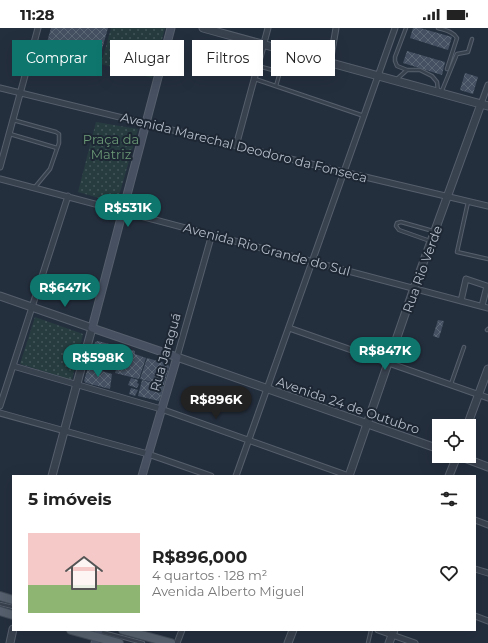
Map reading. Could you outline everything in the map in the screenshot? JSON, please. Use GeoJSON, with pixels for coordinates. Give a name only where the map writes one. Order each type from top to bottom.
{"type":"FeatureCollection","features":[{"type":"Feature","properties":{"kind":"main road"},"geometry":{"type":"LineString","coordinates":[[92,328],[171,28]]}},
{"type":"Feature","properties":{"kind":"main road","name":"Avenida 24 de Outubro"},"geometry":{"type":"LineString","coordinates":[[92,328],[177,357]]}},
{"type":"Feature","properties":{"kind":"main road","name":"Rua Jaraguá"},"geometry":{"type":"LineString","coordinates":[[142,475],[177,357]]}},
{"type":"Feature","properties":{"kind":"main road"},"geometry":{"type":"LineString","coordinates":[[0,596],[12,600]]}},
{"type":"Feature","properties":{"kind":"main road"},"geometry":{"type":"LineString","coordinates":[[0,611],[12,615]]}},
{"type":"Feature","properties":{"kind":"main road"},"geometry":{"type":"LineString","coordinates":[[79,631],[96,633],[119,643]]}},
{"type":"Feature","properties":{"kind":"main road"},"geometry":{"type":"LineString","coordinates":[[127,631],[171,643]]}},
{"type":"Feature","properties":{"kind":"street"},"geometry":{"type":"LineString","coordinates":[[0,167],[38,28]]}},
{"type":"Feature","properties":{"kind":"street"},"geometry":{"type":"LineString","coordinates":[[203,28],[271,46]]}},
{"type":"Feature","properties":{"kind":"street"},"geometry":{"type":"LineString","coordinates":[[263,48],[268,28]]}},
{"type":"Feature","properties":{"kind":"street"},"geometry":{"type":"LineString","coordinates":[[334,40],[336,28]]}},
{"type":"Feature","properties":{"kind":"street"},"geometry":{"type":"LineString","coordinates":[[236,475],[395,28]]}},
{"type":"Feature","properties":{"kind":"street"},"geometry":{"type":"LineString","coordinates":[[335,63],[485,105]]}},
{"type":"Feature","properties":{"kind":"street"},"geometry":{"type":"LineString","coordinates":[[236,146],[255,76]]}},
{"type":"Feature","properties":{"kind":"street","name":"Rua Rio Verde"},"geometry":{"type":"LineString","coordinates":[[349,475],[368,425],[414,288],[448,196],[485,105],[488,85]]}},
{"type":"Feature","properties":{"kind":"street","name":"Avenida Marechal Deodoro da Fonseca"},"geometry":{"type":"LineString","coordinates":[[0,88],[488,206]]}},
{"type":"Feature","properties":{"kind":"street","name":"Avenida Rio Grande do Sul"},"geometry":{"type":"LineString","coordinates":[[0,179],[485,307]]}},
{"type":"Feature","properties":{"kind":"street"},"geometry":{"type":"LineString","coordinates":[[0,406],[68,196]]}},
{"type":"Feature","properties":{"kind":"street","name":"Rua Jaraguá"},"geometry":{"type":"LineString","coordinates":[[177,357],[212,234]]}},
{"type":"Feature","properties":{"kind":"street"},"geometry":{"type":"LineString","coordinates":[[461,301],[466,279],[487,286],[485,307]]}},
{"type":"Feature","properties":{"kind":"street","name":"Avenida 24 de Outubro"},"geometry":{"type":"LineString","coordinates":[[0,296],[92,328]]}},
{"type":"Feature","properties":{"kind":"street"},"geometry":{"type":"LineString","coordinates":[[52,475],[92,328]]}},
{"type":"Feature","properties":{"kind":"street"},"geometry":{"type":"LineString","coordinates":[[288,328],[488,398]]}},
{"type":"Feature","properties":{"kind":"street","name":"Avenida 24 de Outubro"},"geometry":{"type":"LineString","coordinates":[[177,357],[432,447]]}},
{"type":"Feature","properties":{"kind":"street"},"geometry":{"type":"LineString","coordinates":[[13,366],[161,409],[346,475]]}},
{"type":"Feature","properties":{"kind":"street"},"geometry":{"type":"LineString","coordinates":[[469,419],[488,369]]}},
{"type":"Feature","properties":{"kind":"street"},"geometry":{"type":"LineString","coordinates":[[0,413],[148,454],[208,475]]}},
{"type":"Feature","properties":{"kind":"street"},"geometry":{"type":"LineString","coordinates":[[476,462],[488,466]]}},
{"type":"Feature","properties":{"kind":"street"},"geometry":{"type":"LineString","coordinates":[[449,475],[455,463]]}},
{"type":"Feature","properties":{"kind":"street"},"geometry":{"type":"LineString","coordinates":[[476,520],[488,525]]}},
{"type":"Feature","properties":{"kind":"street"},"geometry":{"type":"LineString","coordinates":[[476,569],[488,573]]}},
{"type":"Feature","properties":{"kind":"street"},"geometry":{"type":"LineString","coordinates":[[476,616],[488,621]]}},
{"type":"Feature","properties":{"kind":"street"},"geometry":{"type":"LineString","coordinates":[[10,643],[13,631]]}},
{"type":"Feature","properties":{"kind":"street"},"geometry":{"type":"LineString","coordinates":[[177,643],[182,631]]}},
{"type":"Feature","properties":{"kind":"street"},"geometry":{"type":"LineString","coordinates":[[288,643],[293,631]]}},
{"type":"Feature","properties":{"kind":"street"},"geometry":{"type":"LineString","coordinates":[[389,643],[393,632],[415,643]]}},
{"type":"Feature","properties":{"kind":"lane"},"geometry":{"type":"LineString","coordinates":[[406,28],[395,57],[397,66],[407,70],[420,70],[432,76],[440,93]]}},
{"type":"Feature","properties":{"kind":"lane"},"geometry":{"type":"LineString","coordinates":[[438,28],[448,31],[457,38],[447,69]]}},
{"type":"Feature","properties":{"kind":"lane"},"geometry":{"type":"LineString","coordinates":[[440,93],[457,54],[468,52],[472,39]]}},
{"type":"Feature","properties":{"kind":"lane"},"geometry":{"type":"LineString","coordinates":[[396,81],[407,70]]}},
{"type":"Feature","properties":{"kind":"lane"},"geometry":{"type":"LineString","coordinates":[[276,86],[279,76]]}},
{"type":"Feature","properties":{"kind":"lane"},"geometry":{"type":"LineString","coordinates":[[254,79],[364,116]]}},
{"type":"Feature","properties":{"kind":"lane"},"geometry":{"type":"LineString","coordinates":[[13,120],[59,134],[59,143],[50,169],[35,188]]}},
{"type":"Feature","properties":{"kind":"lane"},"geometry":{"type":"LineString","coordinates":[[9,134],[57,148]]}},
{"type":"Feature","properties":{"kind":"lane"},"geometry":{"type":"LineString","coordinates":[[468,201],[457,252],[488,259]]}},
{"type":"Feature","properties":{"kind":"lane"},"geometry":{"type":"LineString","coordinates":[[431,242],[399,230],[396,228],[397,223],[401,222],[435,232]]}},
{"type":"Feature","properties":{"kind":"lane"},"geometry":{"type":"LineString","coordinates":[[451,384],[464,347]]}},
{"type":"Feature","properties":{"kind":"lane"},"geometry":{"type":"LineString","coordinates":[[0,604],[12,607]]}},
{"type":"Feature","properties":{"kind":"lane"},"geometry":{"type":"LineString","coordinates":[[368,643],[371,631]]}},
{"type":"Feature","properties":{"kind":"lane"},"geometry":{"type":"LineString","coordinates":[[96,633],[142,643]]}},
{"type":"Feature","properties":{"kind":"green space"},"geometry":{"type":"Polygon","coordinates":[[[111,28],[165,28],[162,40],[110,40],[110,66],[102,64],[111,28]]]}},
{"type":"Feature","properties":{"kind":"green space","name":"Praça da Matriz"},"geometry":{"type":"Polygon","coordinates":[[[96,122],[138,129],[117,203],[78,192],[96,122]]]}},
{"type":"Feature","properties":{"kind":"green space"},"geometry":{"type":"Polygon","coordinates":[[[35,317],[83,334],[72,380],[20,364],[35,317]]]}},
{"type":"Feature","properties":{"kind":"building"},"geometry":{"type":"Polygon","coordinates":[[[51,28],[108,28],[102,49],[102,40],[48,40],[51,28]]]}},
{"type":"Feature","properties":{"kind":"building"},"geometry":{"type":"Polygon","coordinates":[[[413,28],[420,28],[452,37],[448,50],[410,38],[413,28]]]}},
{"type":"Feature","properties":{"kind":"building"},"geometry":{"type":"Polygon","coordinates":[[[407,51],[445,62],[442,75],[403,63],[407,51]]]}},
{"type":"Feature","properties":{"kind":"building"},"geometry":{"type":"Polygon","coordinates":[[[465,73],[478,77],[473,94],[460,90],[465,73]]]}},
{"type":"Feature","properties":{"kind":"building"},"geometry":{"type":"Polygon","coordinates":[[[438,320],[444,321],[439,338],[433,336],[438,320]]]}},
{"type":"Feature","properties":{"kind":"building"},"geometry":{"type":"Polygon","coordinates":[[[98,341],[135,351],[135,354],[146,358],[139,379],[115,373],[117,366],[106,361],[108,357],[92,353],[95,342],[98,341]]]}},
{"type":"Feature","properties":{"kind":"building"},"geometry":{"type":"Polygon","coordinates":[[[147,358],[168,364],[169,367],[164,385],[140,379],[147,358]]]}},
{"type":"Feature","properties":{"kind":"building"},"geometry":{"type":"Polygon","coordinates":[[[88,367],[112,374],[110,389],[86,383],[84,381],[88,367]]]}},
{"type":"Feature","properties":{"kind":"building"},"geometry":{"type":"Polygon","coordinates":[[[131,378],[138,380],[137,383],[139,384],[137,388],[128,385],[131,378]]]}},
{"type":"Feature","properties":{"kind":"building"},"geometry":{"type":"Polygon","coordinates":[[[142,380],[164,386],[159,401],[138,396],[142,380]]]}},
{"type":"Feature","properties":{"kind":"building"},"geometry":{"type":"Polygon","coordinates":[[[131,388],[138,390],[135,396],[129,394],[131,388]]]}}]}
